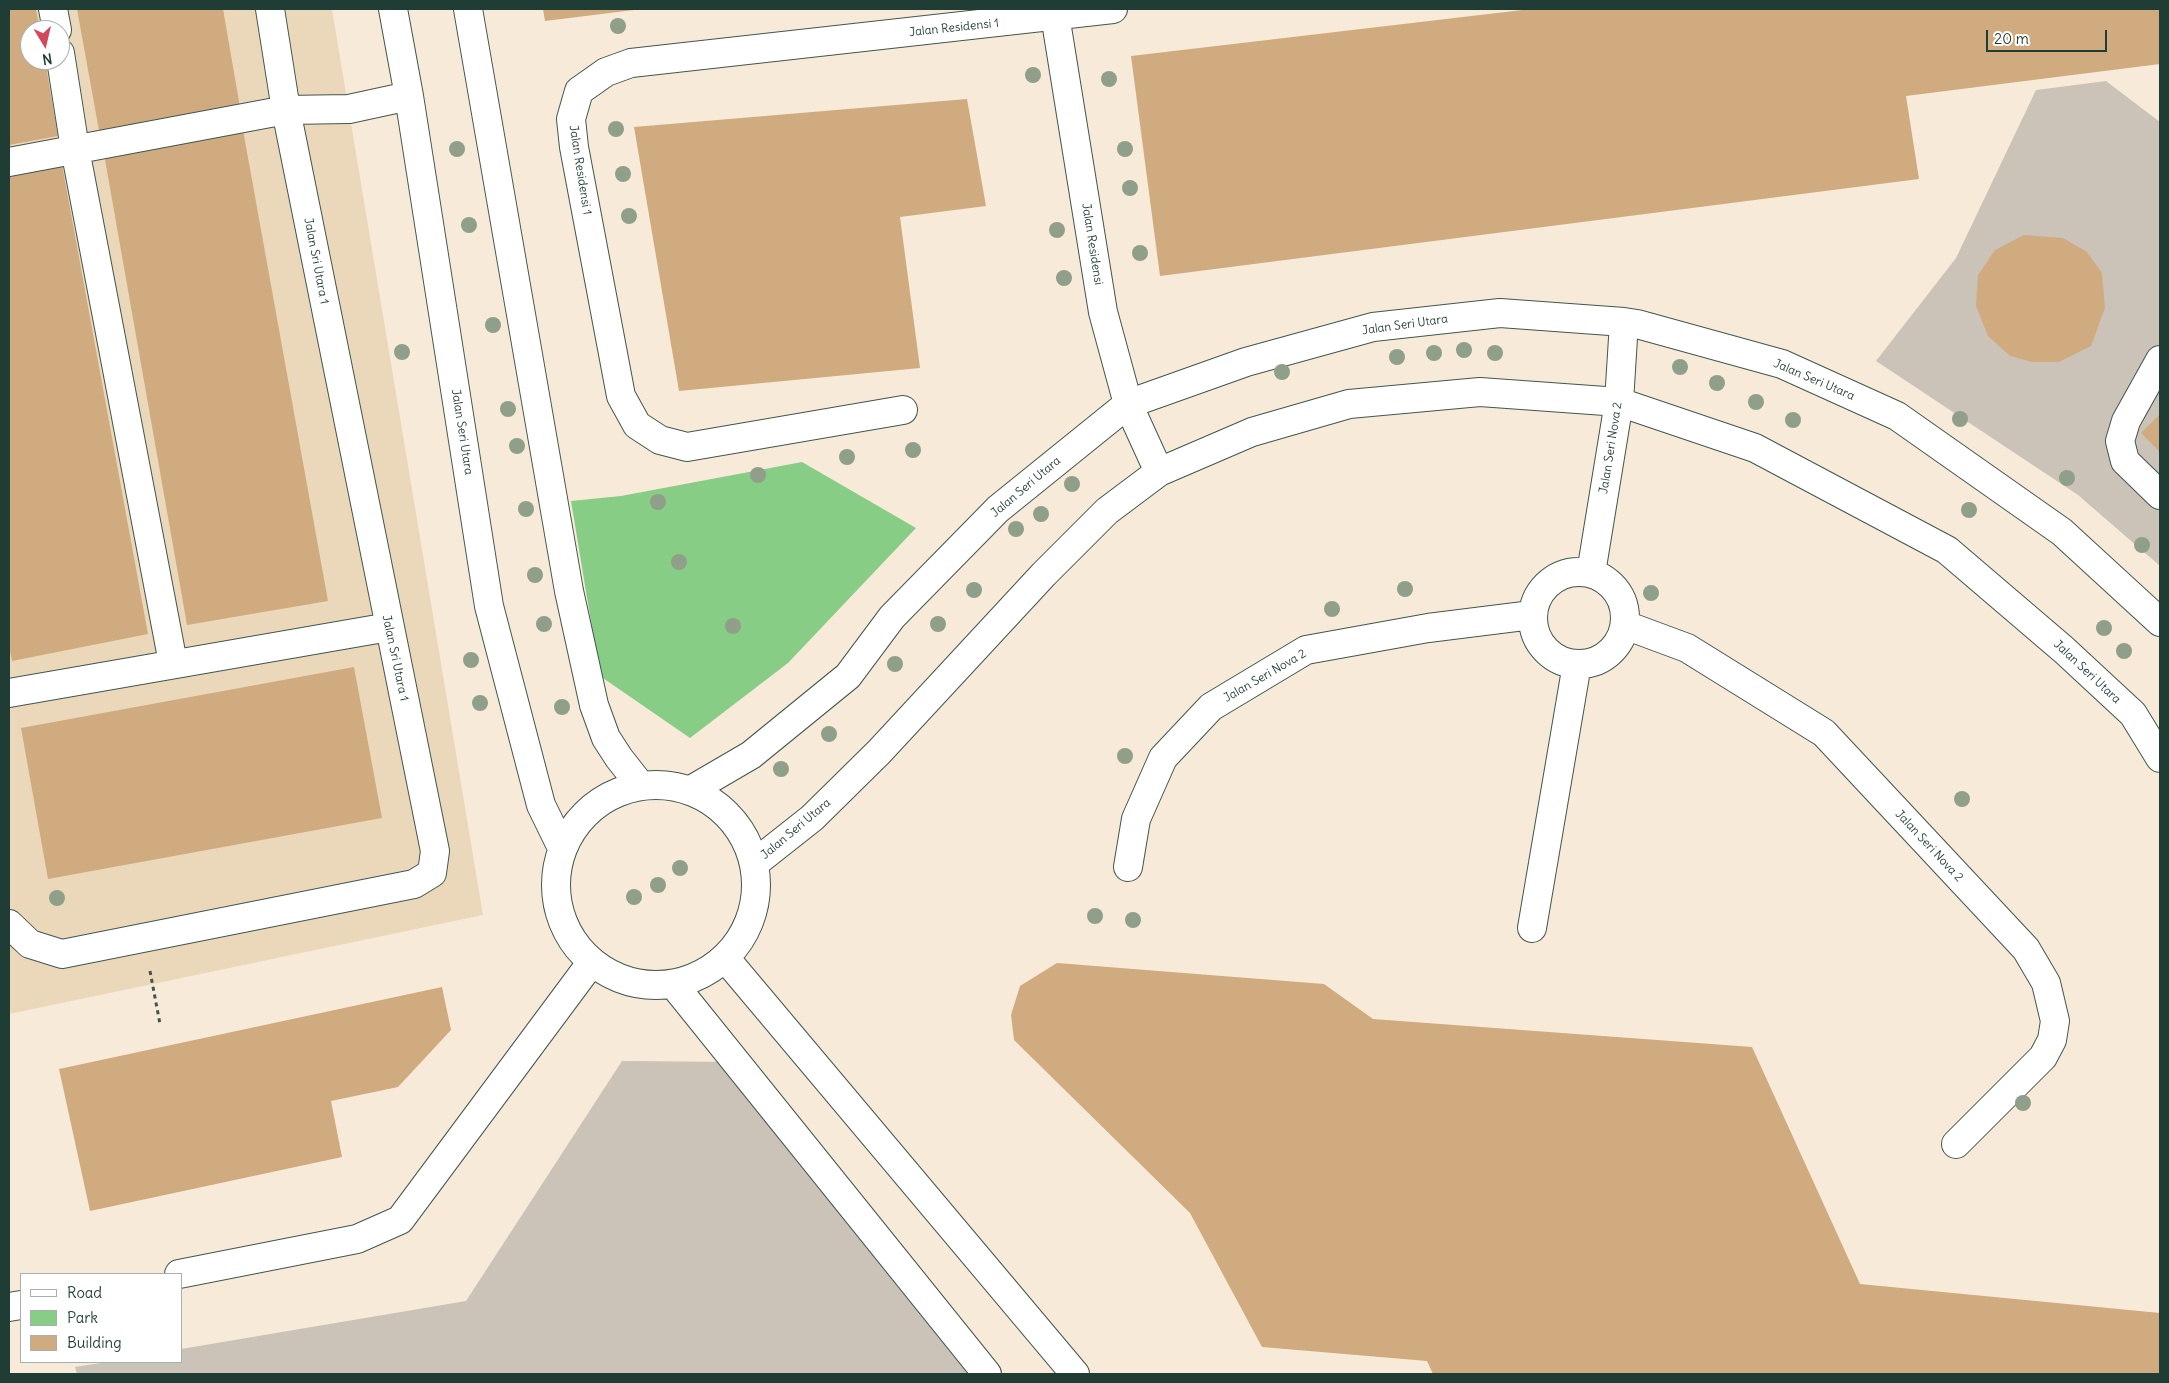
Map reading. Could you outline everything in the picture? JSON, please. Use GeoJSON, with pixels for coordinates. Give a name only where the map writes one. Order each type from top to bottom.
{"type":"FeatureCollection","features":[{"type":"Feature","properties":{"kind":"street","name":"Jalan Sri Utara 1"},"geometry":{"type":"LineString","coordinates":[[9,924],[30,944],[62,954],[414,884],[432,873],[435,850],[286,110],[270,9]]}},
{"type":"Feature","properties":{"kind":"street","name":"Jalan Seri Utara"},"geometry":{"type":"LineString","coordinates":[[393,9],[409,96],[489,606],[540,805],[562,848]]}},
{"type":"Feature","properties":{"kind":"street"},"geometry":{"type":"LineString","coordinates":[[468,9],[569,591],[594,705],[606,738],[641,786]]}},
{"type":"Feature","properties":{"kind":"street","name":"Jalan Residensi 1"},"geometry":{"type":"LineString","coordinates":[[902,410],[687,447],[660,440],[637,425],[621,396],[574,147],[571,119],[579,91],[606,72],[631,63],[1055,12],[1113,9]]}},
{"type":"Feature","properties":{"kind":"street","name":"Jalan Residensi"},"geometry":{"type":"LineString","coordinates":[[1055,12],[1103,312],[1128,404],[1159,472]]}},
{"type":"Feature","properties":{"kind":"street"},"geometry":{"type":"LineString","coordinates":[[63,70],[75,149],[173,663]]}},
{"type":"Feature","properties":{"kind":"street"},"geometry":{"type":"LineString","coordinates":[[9,162],[286,110],[349,108],[409,96]]}},
{"type":"Feature","properties":{"kind":"street","name":"Jalan Seri Utara"},"geometry":{"type":"LineString","coordinates":[[691,790],[751,755],[848,676],[892,617],[998,509],[1128,404],[1246,362],[1373,327],[1500,313],[1624,322],[1782,364],[1897,416],[2062,532],[2160,622]]}},
{"type":"Feature","properties":{"kind":"street","name":"Jalan Seri Nova 2"},"geometry":{"type":"LineString","coordinates":[[1591,573],[1619,402],[1624,322]]}},
{"type":"Feature","properties":{"kind":"street"},"geometry":{"type":"LineString","coordinates":[[2160,360],[2126,421],[2120,441],[2125,461],[2160,495]]}},
{"type":"Feature","properties":{"kind":"street","name":"Jalan Seri Utara"},"geometry":{"type":"LineString","coordinates":[[755,863],[812,818],[879,752],[1044,574],[1107,511],[1159,472],[1252,432],[1349,404],[1480,392],[1619,402],[1755,448],[1947,550],[2064,650],[2133,714],[2160,758]]}},
{"type":"Feature","properties":{"kind":"street"},"geometry":{"type":"LineString","coordinates":[[1591,573],[1604,579],[1618,593],[1625,611],[1625,625],[1621,638],[1614,649],[1603,658],[1590,664],[1576,664],[1562,661],[1549,654],[1539,643],[1534,630],[1532,615],[1535,601],[1542,589],[1552,580],[1564,574],[1591,573]]}},
{"type":"Feature","properties":{"kind":"street","name":"Jalan Seri Nova 2"},"geometry":{"type":"LineString","coordinates":[[1128,867],[1136,818],[1163,758],[1211,707],[1306,650],[1428,628],[1532,615]]}},
{"type":"Feature","properties":{"kind":"street","name":"Jalan Seri Nova 2"},"geometry":{"type":"LineString","coordinates":[[1625,625],[1687,648],[1824,733],[2026,949],[2046,983],[2055,1021],[2052,1040],[2043,1057],[1956,1144]]}},
{"type":"Feature","properties":{"kind":"street"},"geometry":{"type":"LineString","coordinates":[[9,693],[389,627]]}},
{"type":"Feature","properties":{"kind":"street"},"geometry":{"type":"LineString","coordinates":[[1532,928],[1576,664]]}},
{"type":"Feature","properties":{"kind":"street"},"geometry":{"type":"LineString","coordinates":[[666,785],[691,790],[720,807],[742,832],[755,863],[756,898],[747,931],[726,958],[701,975],[674,985],[644,986],[616,978],[591,963],[570,939],[557,910],[554,879],[562,848],[580,818],[607,797],[641,786],[666,785]]}},
{"type":"Feature","properties":{"kind":"street"},"geometry":{"type":"LineString","coordinates":[[726,958],[1075,1374]]}},
{"type":"Feature","properties":{"kind":"street"},"geometry":{"type":"LineString","coordinates":[[182,1273],[357,1239],[400,1220],[591,963]]}},
{"type":"Feature","properties":{"kind":"street"},"geometry":{"type":"LineString","coordinates":[[674,985],[987,1374]]}},
{"type":"Feature","properties":{"kind":"path"},"geometry":{"type":"LineString","coordinates":[[143,937],[160,1024]]}},
{"type":"Feature","properties":{"kind":"shaded area"},"geometry":{"type":"Polygon","coordinates":[[[9,9],[332,9],[483,915],[9,1014],[9,9]]]}},
{"type":"Feature","properties":{"kind":"shaded area"},"geometry":{"type":"Polygon","coordinates":[[[2106,81],[2160,122],[2160,566],[2078,495],[1876,361],[1956,258],[2036,90],[2106,81]]]}},
{"type":"Feature","properties":{"kind":"shaded area"},"geometry":{"type":"Polygon","coordinates":[[[622,1061],[747,1062],[994,1374],[77,1374],[75,1367],[101,1363],[182,1363],[182,1349],[466,1301],[622,1061]]]}},
{"type":"Feature","properties":{"kind":"green space"},"geometry":{"type":"Polygon","coordinates":[[[802,462],[916,528],[788,663],[690,738],[600,676],[571,501],[621,496],[802,462]]]}},
{"type":"Feature","properties":{"kind":"building"},"geometry":{"type":"Polygon","coordinates":[[[9,9],[36,9],[38,20],[20,20],[20,70],[47,70],[58,136],[9,145],[9,9]]]}},
{"type":"Feature","properties":{"kind":"building"},"geometry":{"type":"Polygon","coordinates":[[[77,9],[223,9],[240,107],[100,136],[77,9]]]}},
{"type":"Feature","properties":{"kind":"building"},"geometry":{"type":"Polygon","coordinates":[[[543,9],[634,9],[634,10],[545,21],[543,9]]]}},
{"type":"Feature","properties":{"kind":"building"},"geometry":{"type":"Polygon","coordinates":[[[1531,9],[2160,9],[2160,64],[1906,96],[1919,179],[1160,276],[1131,56],[1531,9]]]}},
{"type":"Feature","properties":{"kind":"building"},"geometry":{"type":"Polygon","coordinates":[[[967,99],[986,206],[900,217],[920,368],[679,391],[634,127],[967,99]]]}},
{"type":"Feature","properties":{"kind":"building"},"geometry":{"type":"Polygon","coordinates":[[[243,130],[328,601],[187,625],[104,154],[243,130]]]}},
{"type":"Feature","properties":{"kind":"building"},"geometry":{"type":"Polygon","coordinates":[[[61,159],[148,634],[12,661],[9,646],[9,169],[61,159]]]}},
{"type":"Feature","properties":{"kind":"building"},"geometry":{"type":"Polygon","coordinates":[[[2024,235],[2063,238],[2087,252],[2102,273],[2105,308],[2091,346],[2059,362],[2032,362],[2010,356],[1988,336],[1976,306],[1978,275],[1995,250],[2024,235]]]}},
{"type":"Feature","properties":{"kind":"building"},"geometry":{"type":"Polygon","coordinates":[[[2160,414],[2160,452],[2141,433],[2160,414]]]}},
{"type":"Feature","properties":{"kind":"building"},"geometry":{"type":"Polygon","coordinates":[[[354,667],[382,818],[48,879],[21,728],[354,667]]]}},
{"type":"Feature","properties":{"kind":"building"},"geometry":{"type":"Polygon","coordinates":[[[1057,963],[1324,984],[1373,1019],[1752,1047],[1860,1284],[2160,1313],[2160,1374],[1433,1374],[1427,1361],[1262,1347],[1190,1213],[1014,1040],[1011,1015],[1020,986],[1057,963]]]}},
{"type":"Feature","properties":{"kind":"building"},"geometry":{"type":"Polygon","coordinates":[[[442,987],[451,1030],[398,1087],[331,1101],[342,1157],[90,1211],[59,1069],[442,987]]]}}]}
